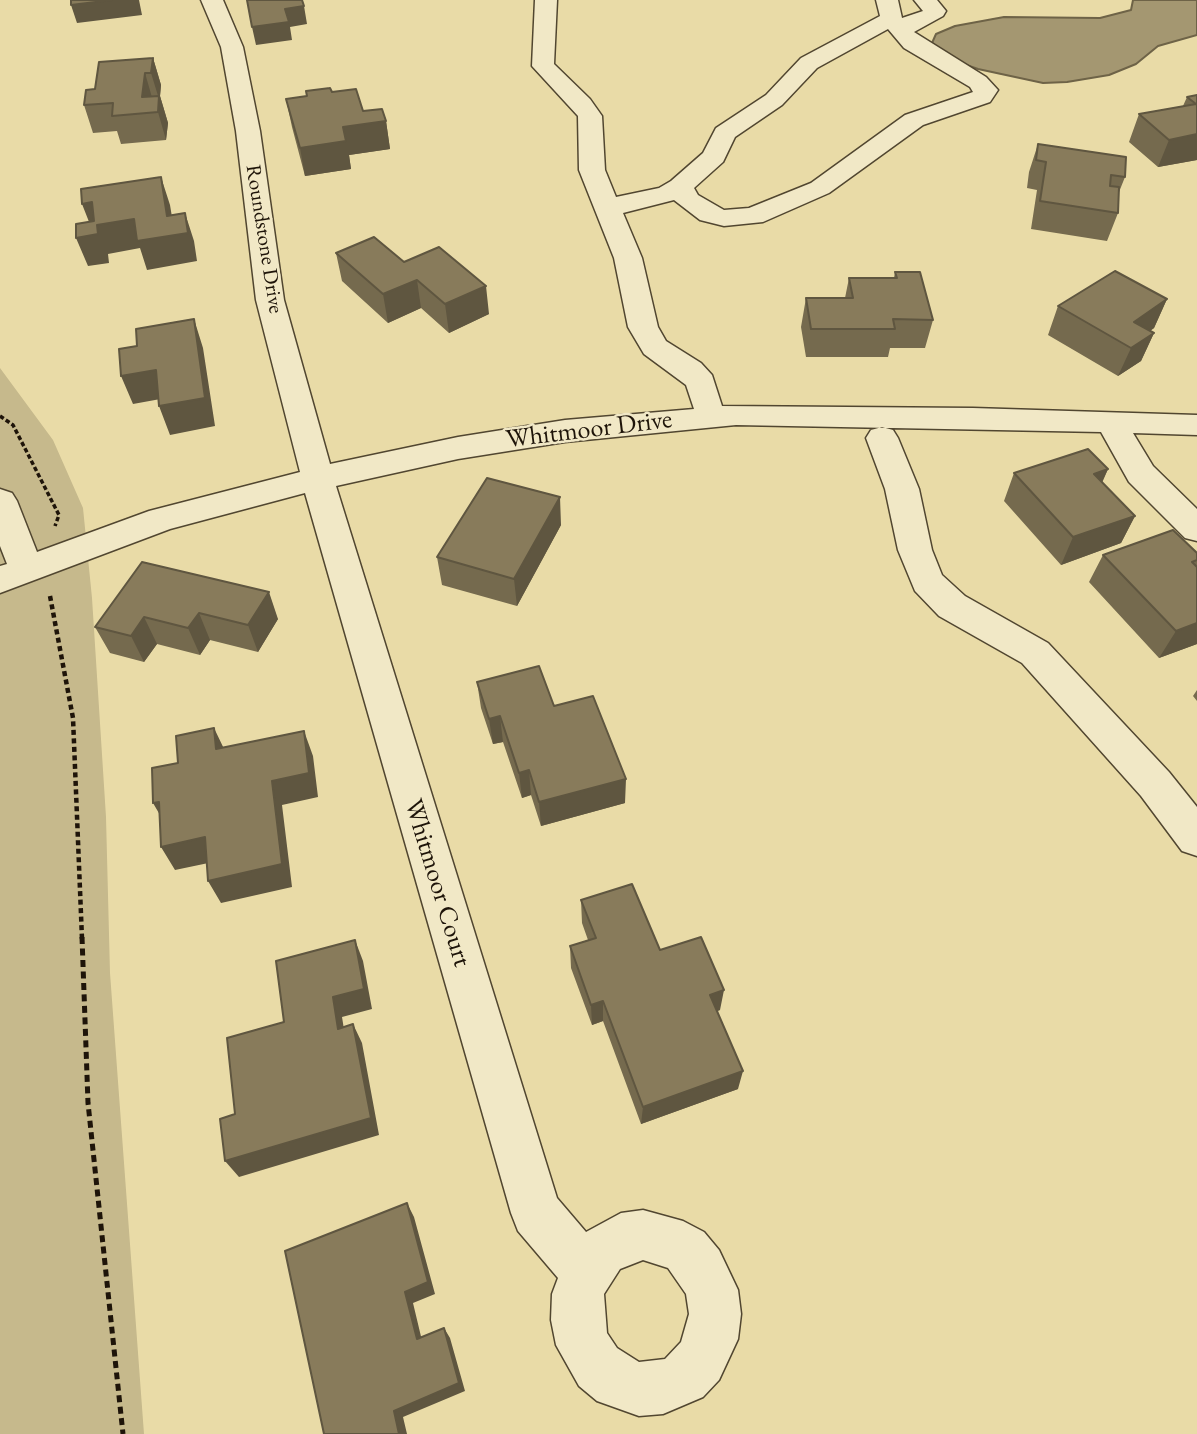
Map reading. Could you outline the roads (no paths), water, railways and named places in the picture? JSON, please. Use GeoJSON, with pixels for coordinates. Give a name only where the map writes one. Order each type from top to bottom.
{"type":"FeatureCollection","features":[{"type":"Feature","properties":{"kind":"street","name":"Roundstone Drive"},"geometry":{"type":"LineString","coordinates":[[212,0],[232,47],[248,131],[271,300],[320,478]]}},
{"type":"Feature","properties":{"kind":"street"},"geometry":{"type":"LineString","coordinates":[[546,0],[543,66],[582,104],[590,116],[592,170],[628,258],[643,327],[654,347],[690,370],[701,382],[707,405]]}},
{"type":"Feature","properties":{"kind":"street"},"geometry":{"type":"LineString","coordinates":[[610,210],[620,204],[667,194],[680,186],[714,157],[725,133],[774,100],[809,63],[893,17],[911,22],[932,15],[935,11],[925,0]]}},
{"type":"Feature","properties":{"kind":"street"},"geometry":{"type":"LineString","coordinates":[[680,186],[687,200],[709,214],[724,218],[754,216],[820,188],[914,120],[982,97],[986,90],[978,82],[932,57],[893,17]]}},
{"type":"Feature","properties":{"kind":"street","name":"Whitmoor Drive"},"geometry":{"type":"LineString","coordinates":[[23,571],[161,519],[320,478],[458,448],[565,431],[703,416],[1110,421],[1197,425]]}},
{"type":"Feature","properties":{"kind":"street"},"geometry":{"type":"LineString","coordinates":[[1110,421],[1140,474],[1197,529]]}},
{"type":"Feature","properties":{"kind":"street"},"geometry":{"type":"LineString","coordinates":[[882,438],[902,489],[915,550],[927,582],[952,606],[1035,653],[1155,784],[1197,838]]}},
{"type":"Feature","properties":{"kind":"street","name":"Whitmoor Court"},"geometry":{"type":"LineString","coordinates":[[320,478],[339,557],[537,1213],[586,1270]]}},
{"type":"Feature","properties":{"kind":"street"},"geometry":{"type":"LineString","coordinates":[[0,501],[23,571]]}}]}
